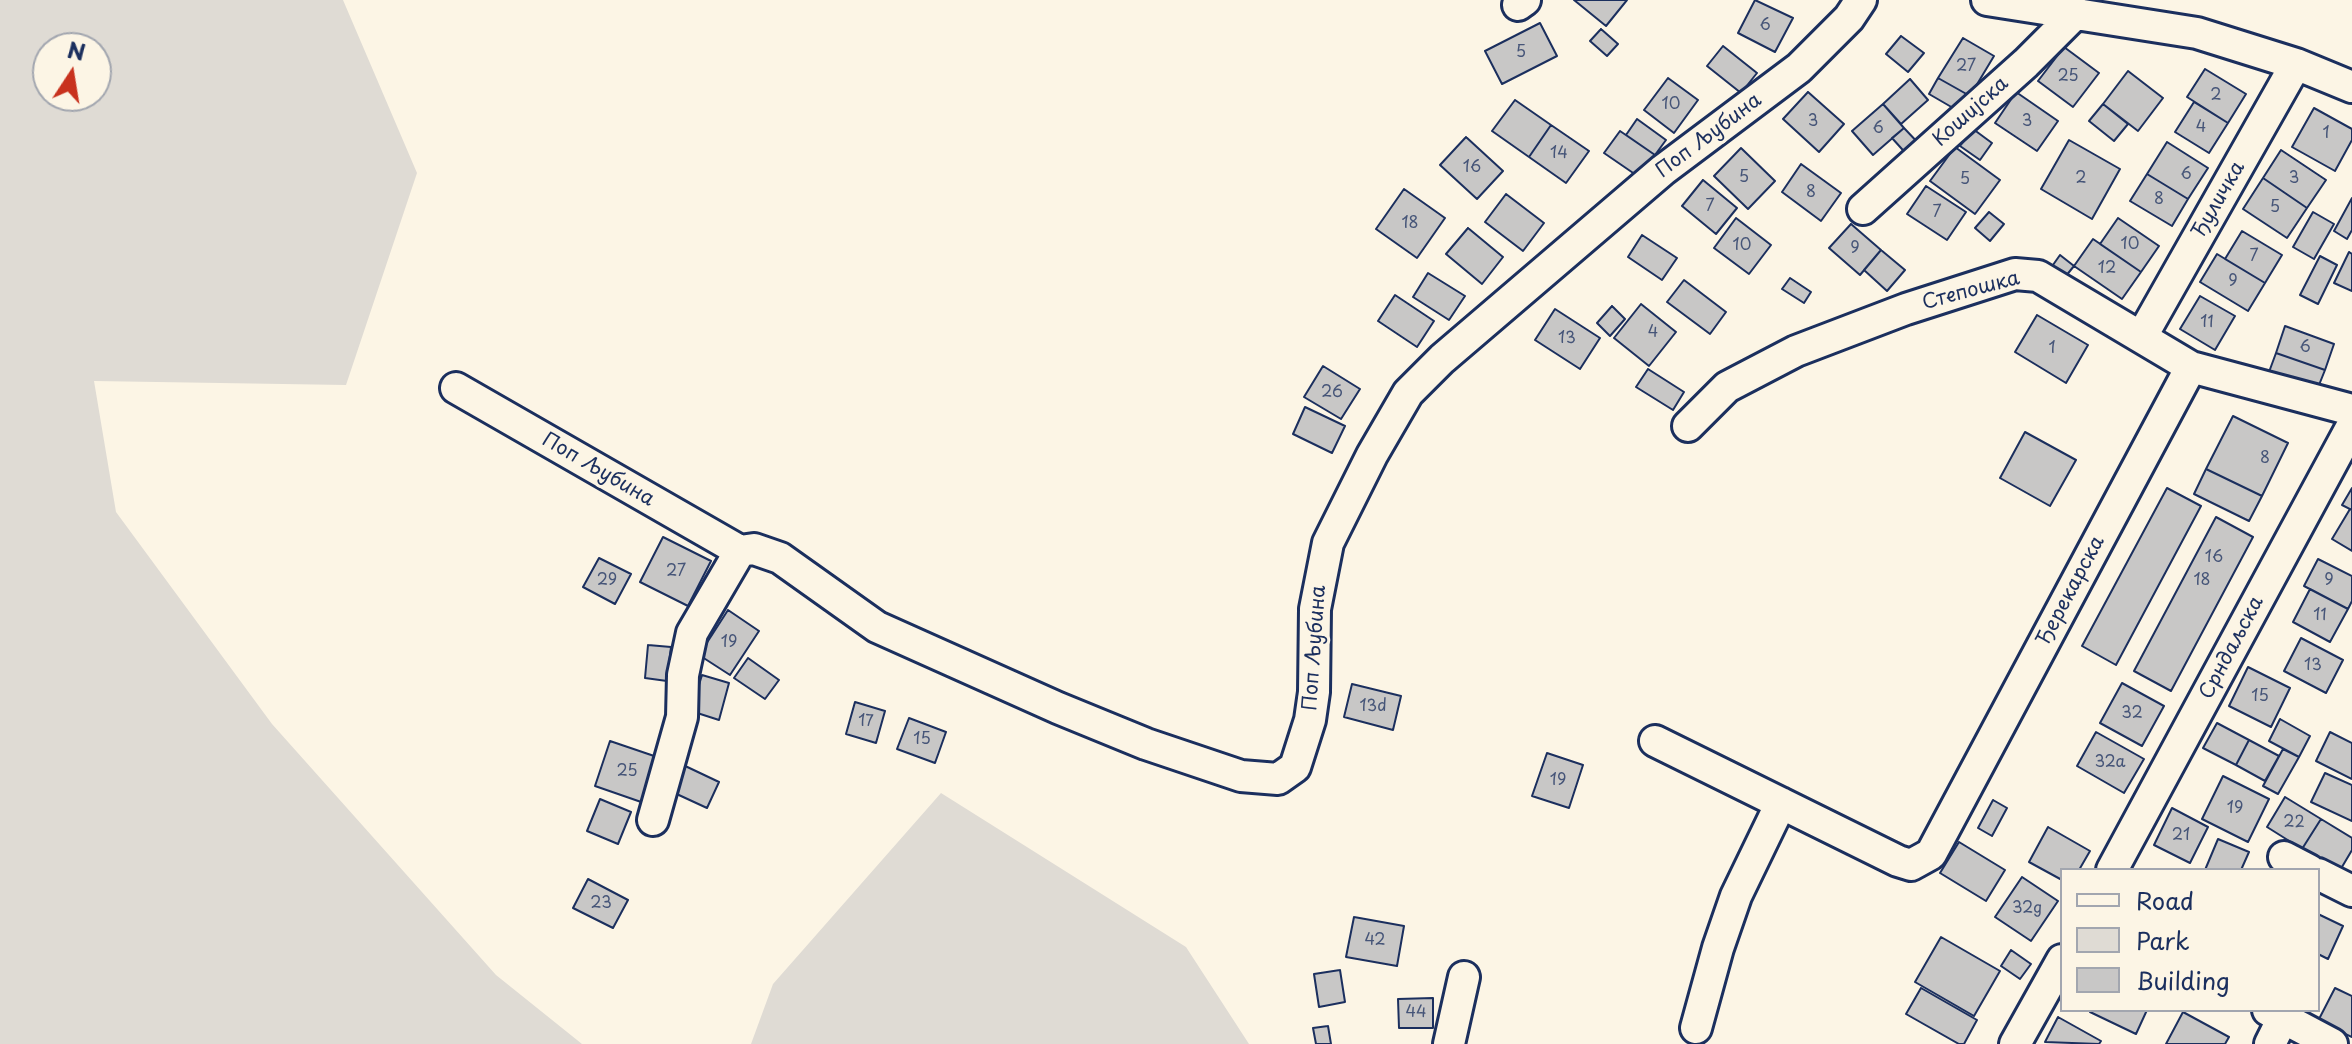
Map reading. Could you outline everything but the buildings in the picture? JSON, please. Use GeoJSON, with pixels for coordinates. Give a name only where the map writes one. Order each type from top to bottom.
{"type":"FeatureCollection","features":[{"type":"Feature","properties":{"kind":"street","name":"Поп Љубина"},"geometry":{"type":"LineString","coordinates":[[456,388],[740,551],[754,549],[780,558],[877,627],[1146,744],[1241,776],[1278,779],[1295,767],[1310,720],[1314,692],[1315,609],[1328,543],[1372,455],[1408,393],[1442,359],[1663,170],[1799,68],[1849,18],[1861,0]]}},
{"type":"Feature","properties":{"kind":"street"},"geometry":{"type":"LineString","coordinates":[[1987,0],[2071,6],[2197,33],[2296,64],[2352,87]]}},
{"type":"Feature","properties":{"kind":"street","name":"Кошијска"},"geometry":{"type":"LineString","coordinates":[[1863,209],[2026,63],[2071,6]]}},
{"type":"Feature","properties":{"kind":"street","name":"Ђуличка"},"geometry":{"type":"LineString","coordinates":[[2142,336],[2296,64]]}},
{"type":"Feature","properties":{"kind":"street","name":"Степошка"},"geometry":{"type":"LineString","coordinates":[[1688,426],[1727,387],[1796,351],[1906,309],[2015,274],[2038,276],[2191,367],[2352,410]]}},
{"type":"Feature","properties":{"kind":"street","name":"Ђерекарска"},"geometry":{"type":"LineString","coordinates":[[1781,803],[1911,865],[1931,854],[2191,367]]}},
{"type":"Feature","properties":{"kind":"street","name":"Срндаљска"},"geometry":{"type":"LineString","coordinates":[[2113,868],[2352,426]]}},
{"type":"Feature","properties":{"kind":"street"},"geometry":{"type":"LineString","coordinates":[[653,820],[682,717],[683,675],[692,633],[740,551]]}},
{"type":"Feature","properties":{"kind":"street"},"geometry":{"type":"LineString","coordinates":[[1655,741],[1781,803],[1736,896],[1696,1028]]}},
{"type":"Feature","properties":{"kind":"street"},"geometry":{"type":"LineString","coordinates":[[2320,875],[2352,891]]}},
{"type":"Feature","properties":{"kind":"street"},"geometry":{"type":"LineString","coordinates":[[2015,1044],[2060,964]]}},
{"type":"Feature","properties":{"kind":"street"},"geometry":{"type":"LineString","coordinates":[[1449,1044],[1464,977]]}},
{"type":"Feature","properties":{"kind":"street"},"geometry":{"type":"LineString","coordinates":[[2274,1024],[2332,1044]]}},
{"type":"Feature","properties":{"kind":"green space"},"geometry":{"type":"Polygon","coordinates":[[[0,0],[343,0],[417,173],[346,385],[94,381],[116,512],[272,724],[496,975],[582,1044],[0,1044],[0,0]]]}},
{"type":"Feature","properties":{"kind":"green space"},"geometry":{"type":"Polygon","coordinates":[[[941,793],[1186,947],[1249,1044],[751,1044],[773,984],[941,793]]]}}]}
